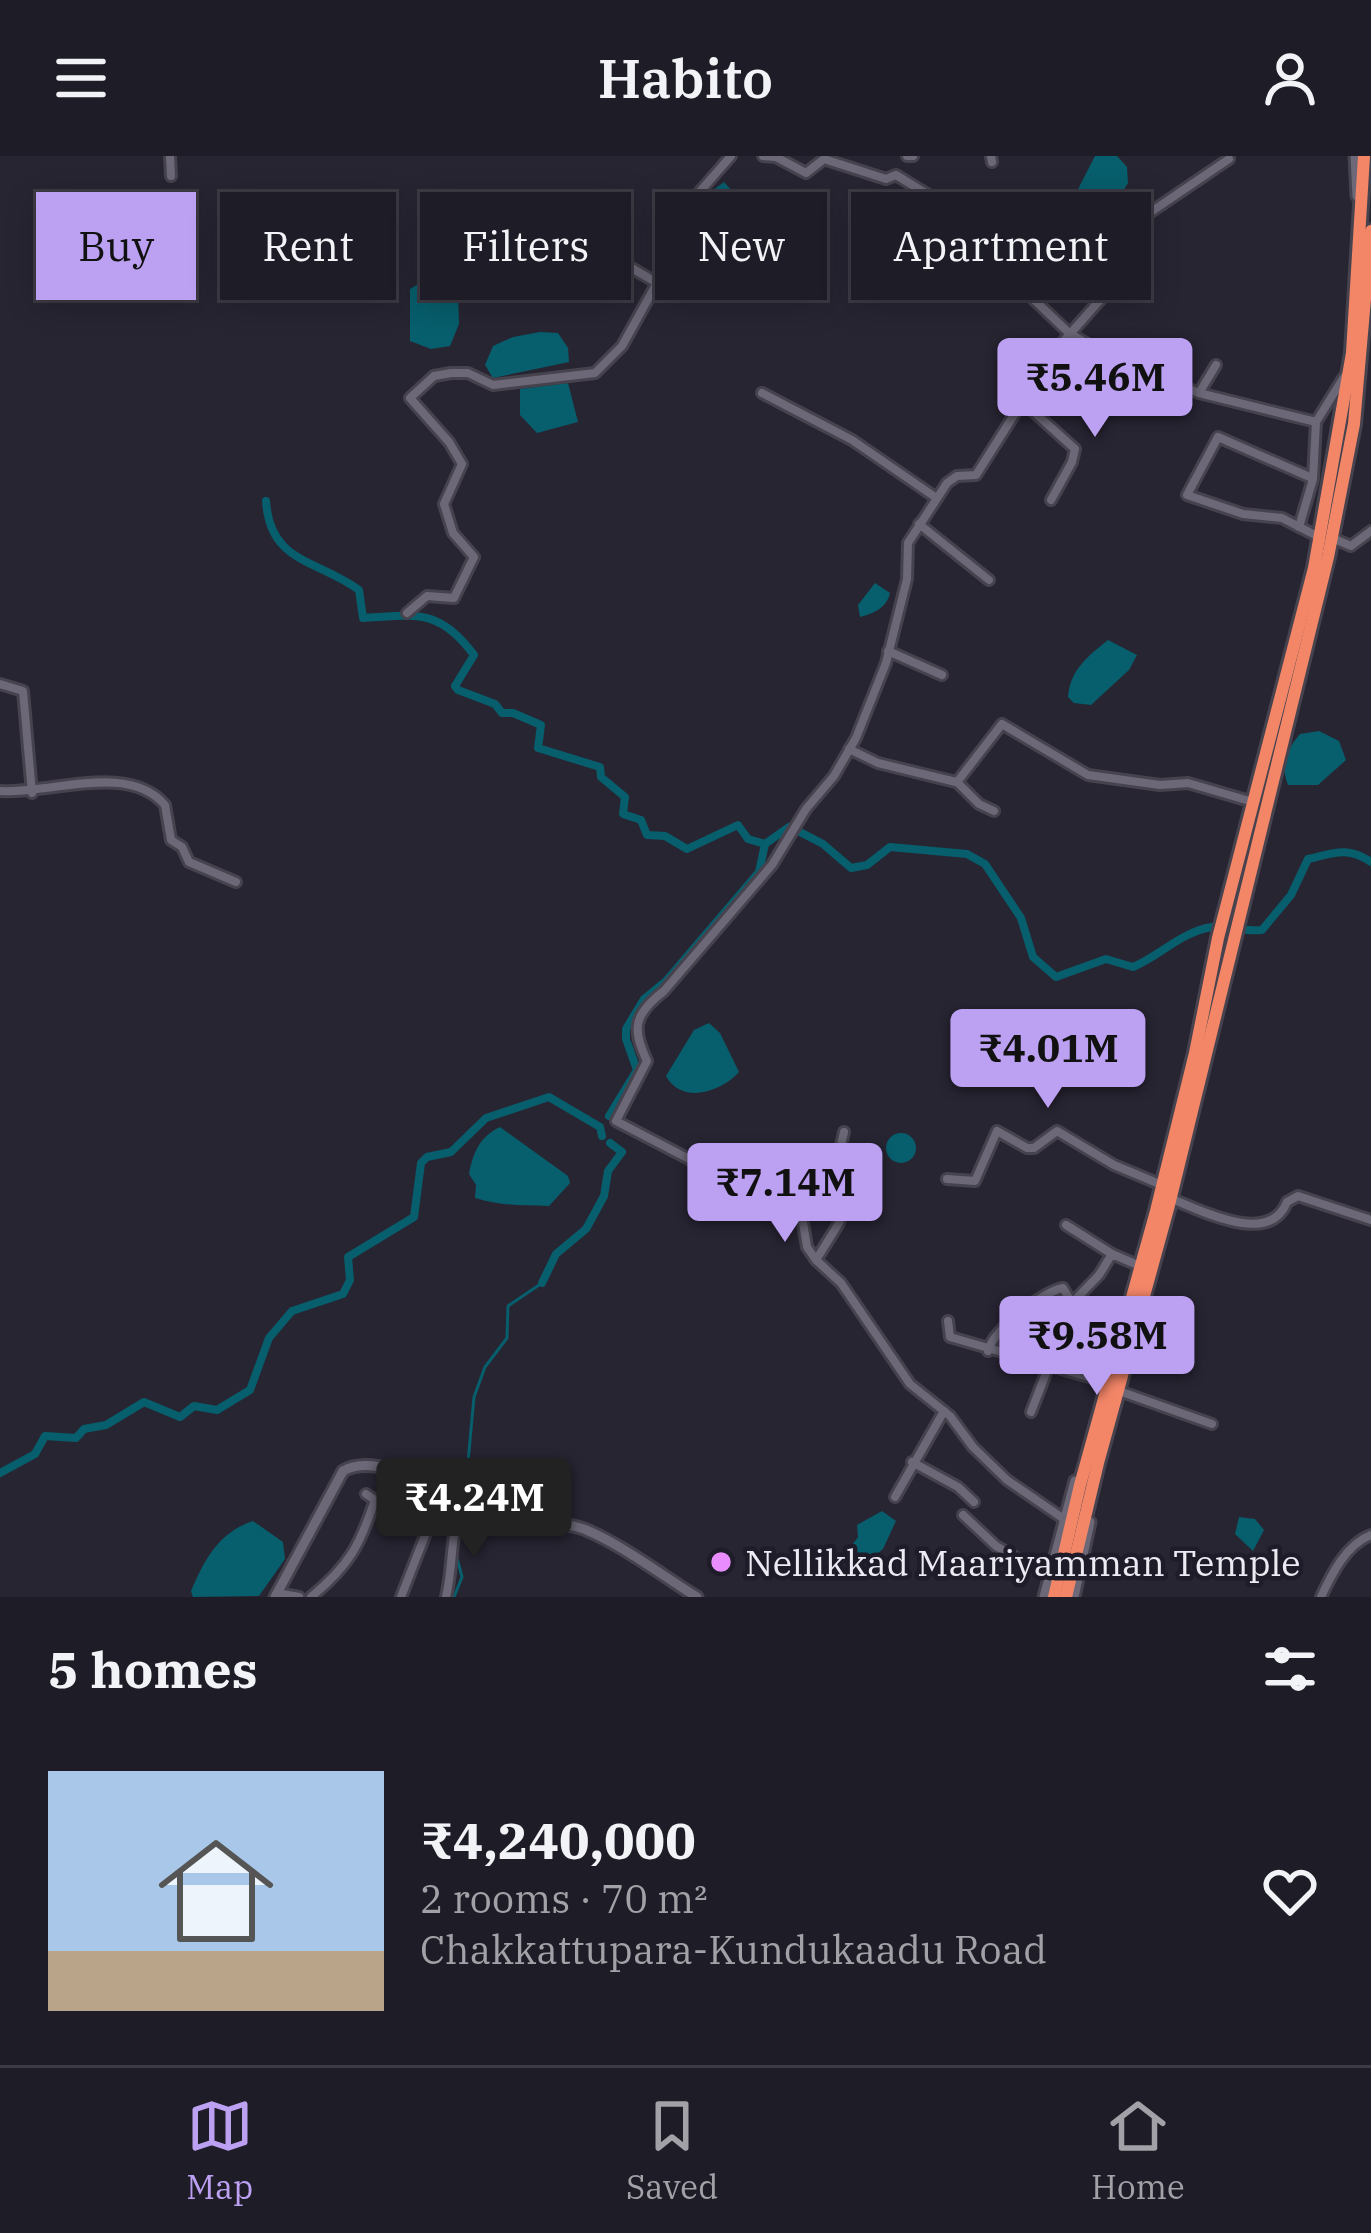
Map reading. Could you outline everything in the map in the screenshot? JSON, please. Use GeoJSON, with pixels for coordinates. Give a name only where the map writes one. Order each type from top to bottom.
{"type":"FeatureCollection","features":[{"type":"Feature","properties":{"kind":"highway"},"geometry":{"type":"LineString","coordinates":[[1054,1597],[1326,537],[1341,433],[1360,374],[1360,156]]}},
{"type":"Feature","properties":{"kind":"highway"},"geometry":{"type":"LineString","coordinates":[[1358,354],[1371,231]]}},
{"type":"Feature","properties":{"kind":"highway"},"geometry":{"type":"LineString","coordinates":[[1231,915],[1255,802],[1326,537]]}},
{"type":"Feature","properties":{"kind":"highway"},"geometry":{"type":"LineString","coordinates":[[1070,1597],[1097,1463],[1169,1203],[1225,940]]}},
{"type":"Feature","properties":{"kind":"street"},"geometry":{"type":"LineString","coordinates":[[170,156],[171,176]]}},
{"type":"Feature","properties":{"kind":"street"},"geometry":{"type":"LineString","coordinates":[[700,192],[731,156]]}},
{"type":"Feature","properties":{"kind":"street"},"geometry":{"type":"LineString","coordinates":[[763,156],[776,157],[806,173],[824,159],[886,179],[896,175],[924,192]]}},
{"type":"Feature","properties":{"kind":"street"},"geometry":{"type":"LineString","coordinates":[[844,1132],[828,1185],[812,1209],[789,1213],[703,1171],[616,1119],[647,1061],[634,1037],[651,1001],[760,880],[849,749],[888,651],[908,579],[908,543],[935,497],[957,476],[976,475],[1069,333],[1108,291],[1130,251],[1139,220],[1231,157]]}},
{"type":"Feature","properties":{"kind":"street"},"geometry":{"type":"LineString","coordinates":[[407,613],[428,596],[454,598],[474,557],[453,533],[444,504],[462,464],[410,398],[434,376],[468,373],[493,385],[595,373],[622,346],[655,287]]}},
{"type":"Feature","properties":{"kind":"street"},"geometry":{"type":"LineString","coordinates":[[1031,300],[1069,333],[1115,360],[1199,392],[1316,422]]}},
{"type":"Feature","properties":{"kind":"street"},"geometry":{"type":"LineString","coordinates":[[1007,348],[1041,374]]}},
{"type":"Feature","properties":{"kind":"street"},"geometry":{"type":"LineString","coordinates":[[1199,392],[1216,365]]}},
{"type":"Feature","properties":{"kind":"street"},"geometry":{"type":"LineString","coordinates":[[1299,527],[1312,478],[1316,422],[1360,374]]}},
{"type":"Feature","properties":{"kind":"street"},"geometry":{"type":"LineString","coordinates":[[762,393],[852,440],[935,497]]}},
{"type":"Feature","properties":{"kind":"street"},"geometry":{"type":"LineString","coordinates":[[1024,403],[1075,449],[1051,500]]}},
{"type":"Feature","properties":{"kind":"street"},"geometry":{"type":"LineString","coordinates":[[1312,478],[1218,436],[1187,495],[1243,514],[1282,518],[1351,546],[1371,531]]}},
{"type":"Feature","properties":{"kind":"street"},"geometry":{"type":"LineString","coordinates":[[919,524],[989,580]]}},
{"type":"Feature","properties":{"kind":"street"},"geometry":{"type":"LineString","coordinates":[[888,651],[942,675]]}},
{"type":"Feature","properties":{"kind":"street"},"geometry":{"type":"LineString","coordinates":[[0,683],[23,691],[32,793]]}},
{"type":"Feature","properties":{"kind":"street"},"geometry":{"type":"LineString","coordinates":[[957,782],[1002,724],[1088,776],[1160,785],[1188,783],[1255,802]]}},
{"type":"Feature","properties":{"kind":"street"},"geometry":{"type":"LineString","coordinates":[[849,749],[878,763],[957,782],[979,804],[994,811]]}},
{"type":"Feature","properties":{"kind":"street"},"geometry":{"type":"LineString","coordinates":[[0,790],[32,793],[97,780],[124,783],[158,796],[166,805],[171,840],[182,848],[188,862],[236,882]]}},
{"type":"Feature","properties":{"kind":"street"},"geometry":{"type":"LineString","coordinates":[[947,1178],[975,1181],[997,1131],[1027,1148],[1057,1132],[1114,1165],[1162,1185]]}},
{"type":"Feature","properties":{"kind":"street"},"geometry":{"type":"LineString","coordinates":[[816,1260],[839,1222],[848,1194],[847,1188],[828,1185]]}},
{"type":"Feature","properties":{"kind":"street"},"geometry":{"type":"LineString","coordinates":[[1070,1597],[1169,1203],[1256,1225],[1271,1223],[1298,1196],[1371,1220]]}},
{"type":"Feature","properties":{"kind":"street"},"geometry":{"type":"LineString","coordinates":[[801,1211],[807,1247],[841,1282],[910,1384],[944,1411],[1006,1480],[1064,1519]]}},
{"type":"Feature","properties":{"kind":"street"},"geometry":{"type":"LineString","coordinates":[[1066,1225],[1141,1267]]}},
{"type":"Feature","properties":{"kind":"street"},"geometry":{"type":"LineString","coordinates":[[988,1351],[1000,1328],[1049,1291],[1063,1288],[1072,1303],[1099,1276],[1112,1254]]}},
{"type":"Feature","properties":{"kind":"street"},"geometry":{"type":"LineString","coordinates":[[948,1321],[950,1337],[1103,1381]]}},
{"type":"Feature","properties":{"kind":"street"},"geometry":{"type":"LineString","coordinates":[[1044,1597],[1103,1381],[1119,1351]]}},
{"type":"Feature","properties":{"kind":"street"},"geometry":{"type":"LineString","coordinates":[[1030,1412],[1048,1368]]}},
{"type":"Feature","properties":{"kind":"street"},"geometry":{"type":"LineString","coordinates":[[1123,1392],[1213,1424]]}},
{"type":"Feature","properties":{"kind":"street"},"geometry":{"type":"LineString","coordinates":[[895,1497],[944,1411]]}},
{"type":"Feature","properties":{"kind":"street"},"geometry":{"type":"LineString","coordinates":[[912,1462],[958,1487],[974,1502]]}},
{"type":"Feature","properties":{"kind":"street"},"geometry":{"type":"LineString","coordinates":[[299,1597],[276,1595],[320,1510],[349,1466],[376,1466],[443,1490],[496,1519],[582,1528],[697,1597]]}},
{"type":"Feature","properties":{"kind":"street"},"geometry":{"type":"LineString","coordinates":[[401,1597],[443,1490]]}},
{"type":"Feature","properties":{"kind":"street"},"geometry":{"type":"LineString","coordinates":[[311,1597],[339,1574],[360,1544],[376,1500],[366,1494]]}},
{"type":"Feature","properties":{"kind":"street"},"geometry":{"type":"LineString","coordinates":[[446,1597],[453,1569],[452,1526],[464,1502]]}},
{"type":"Feature","properties":{"kind":"street"},"geometry":{"type":"LineString","coordinates":[[963,1515],[996,1546],[1049,1577]]}},
{"type":"Feature","properties":{"kind":"street"},"geometry":{"type":"LineString","coordinates":[[1321,1597],[1352,1546],[1371,1535]]}},
{"type":"Feature","properties":{"kind":"water"},"geometry":{"type":"Polygon","coordinates":[[[1095,156],[1117,156],[1127,167],[1128,183],[1122,192],[1077,192],[1095,156]]]}},
{"type":"Feature","properties":{"kind":"water"},"geometry":{"type":"Polygon","coordinates":[[[724,182],[733,192],[710,192],[724,182]]]}},
{"type":"Feature","properties":{"kind":"water"},"geometry":{"type":"Polygon","coordinates":[[[420,283],[420,300],[458,300],[459,324],[450,346],[431,349],[410,341],[410,289],[420,283]]]}},
{"type":"Feature","properties":{"kind":"water"},"geometry":{"type":"Polygon","coordinates":[[[540,332],[558,333],[568,348],[569,362],[493,378],[485,365],[493,346],[540,332]]]}},
{"type":"Feature","properties":{"kind":"water"},"geometry":{"type":"Polygon","coordinates":[[[568,383],[578,422],[537,433],[520,415],[520,389],[568,383]]]}},
{"type":"Feature","properties":{"kind":"water"},"geometry":{"type":"Polygon","coordinates":[[[875,583],[890,593],[886,603],[860,617],[858,605],[875,583]]]}},
{"type":"Feature","properties":{"kind":"water"},"geometry":{"type":"Polygon","coordinates":[[[1108,640],[1137,655],[1129,670],[1091,705],[1074,703],[1068,697],[1076,671],[1108,640]]]}},
{"type":"Feature","properties":{"kind":"water"},"geometry":{"type":"Polygon","coordinates":[[[1319,731],[1339,741],[1346,760],[1318,785],[1288,785],[1285,764],[1291,746],[1300,734],[1319,731]]]}},
{"type":"Feature","properties":{"kind":"water"},"geometry":{"type":"Polygon","coordinates":[[[709,1023],[720,1033],[739,1072],[712,1090],[691,1093],[666,1076],[694,1030],[709,1023]]]}},
{"type":"Feature","properties":{"kind":"water"},"geometry":{"type":"Polygon","coordinates":[[[500,1127],[568,1176],[570,1183],[549,1206],[475,1198],[476,1185],[469,1174],[473,1159],[482,1140],[500,1127]]]}},
{"type":"Feature","properties":{"kind":"water"},"geometry":{"type":"Polygon","coordinates":[[[901,1133],[912,1137],[916,1148],[912,1159],[901,1163],[890,1159],[886,1148],[890,1137],[901,1133]]]}},
{"type":"Feature","properties":{"kind":"water"},"geometry":{"type":"Polygon","coordinates":[[[882,1511],[896,1521],[883,1549],[868,1561],[855,1556],[849,1549],[858,1537],[857,1525],[882,1511]]]}},
{"type":"Feature","properties":{"kind":"water"},"geometry":{"type":"Polygon","coordinates":[[[1239,1517],[1255,1519],[1264,1530],[1253,1551],[1235,1534],[1239,1517]]]}},
{"type":"Feature","properties":{"kind":"water"},"geometry":{"type":"Polygon","coordinates":[[[253,1521],[283,1542],[285,1559],[259,1596],[193,1597],[191,1591],[214,1548],[253,1521]]]}},
{"type":"Feature","properties":{"kind":"waterway"},"geometry":{"type":"LineString","coordinates":[[266,501],[276,537],[298,557],[359,590],[363,618],[413,616],[449,629],[474,655],[455,686],[458,690],[495,704],[502,713],[541,725],[538,748],[600,767],[601,777],[625,797],[623,814],[641,820],[647,835],[665,836],[687,849],[738,825],[748,839],[765,844]]}},
{"type":"Feature","properties":{"kind":"waterway"},"geometry":{"type":"LineString","coordinates":[[609,1116],[637,1070],[626,1029],[644,999],[666,981],[759,872],[765,844],[789,827]]}},
{"type":"Feature","properties":{"kind":"waterway"},"geometry":{"type":"LineString","coordinates":[[800,832],[851,868],[867,865],[890,847],[967,854],[985,864],[1021,918],[1033,957],[1056,977],[1106,959],[1133,967],[1212,927],[1262,930],[1291,895],[1308,859],[1348,852],[1371,862]]}},
{"type":"Feature","properties":{"kind":"waterway"},"geometry":{"type":"LineString","coordinates":[[0,1473],[35,1454],[45,1436],[76,1438],[84,1429],[106,1425],[144,1402],[180,1417],[194,1406],[217,1410],[250,1390],[269,1338],[292,1311],[343,1294],[350,1280],[348,1257],[414,1217],[421,1163],[451,1152],[486,1118],[549,1097],[600,1127],[602,1136]]}},
{"type":"Feature","properties":{"kind":"waterway"},"geometry":{"type":"LineString","coordinates":[[542,1283],[556,1254],[586,1229],[604,1196],[608,1171],[622,1152],[610,1143]]}},
{"type":"Feature","properties":{"kind":"waterway"},"geometry":{"type":"LineString","coordinates":[[453,1488],[467,1473],[474,1397],[485,1367],[507,1338],[508,1306],[542,1283]]}},
{"type":"Feature","properties":{"kind":"waterway"},"geometry":{"type":"LineString","coordinates":[[448,1523],[450,1502]]}},
{"type":"Feature","properties":{"kind":"waterway"},"geometry":{"type":"LineString","coordinates":[[454,1597],[462,1577],[457,1558]]}},
{"type":"Feature","properties":{"kind":"place","name":"Nellikkad Maariyamman Temple"},"geometry":{"type":"Point","coordinates":[721,1562]}}]}
